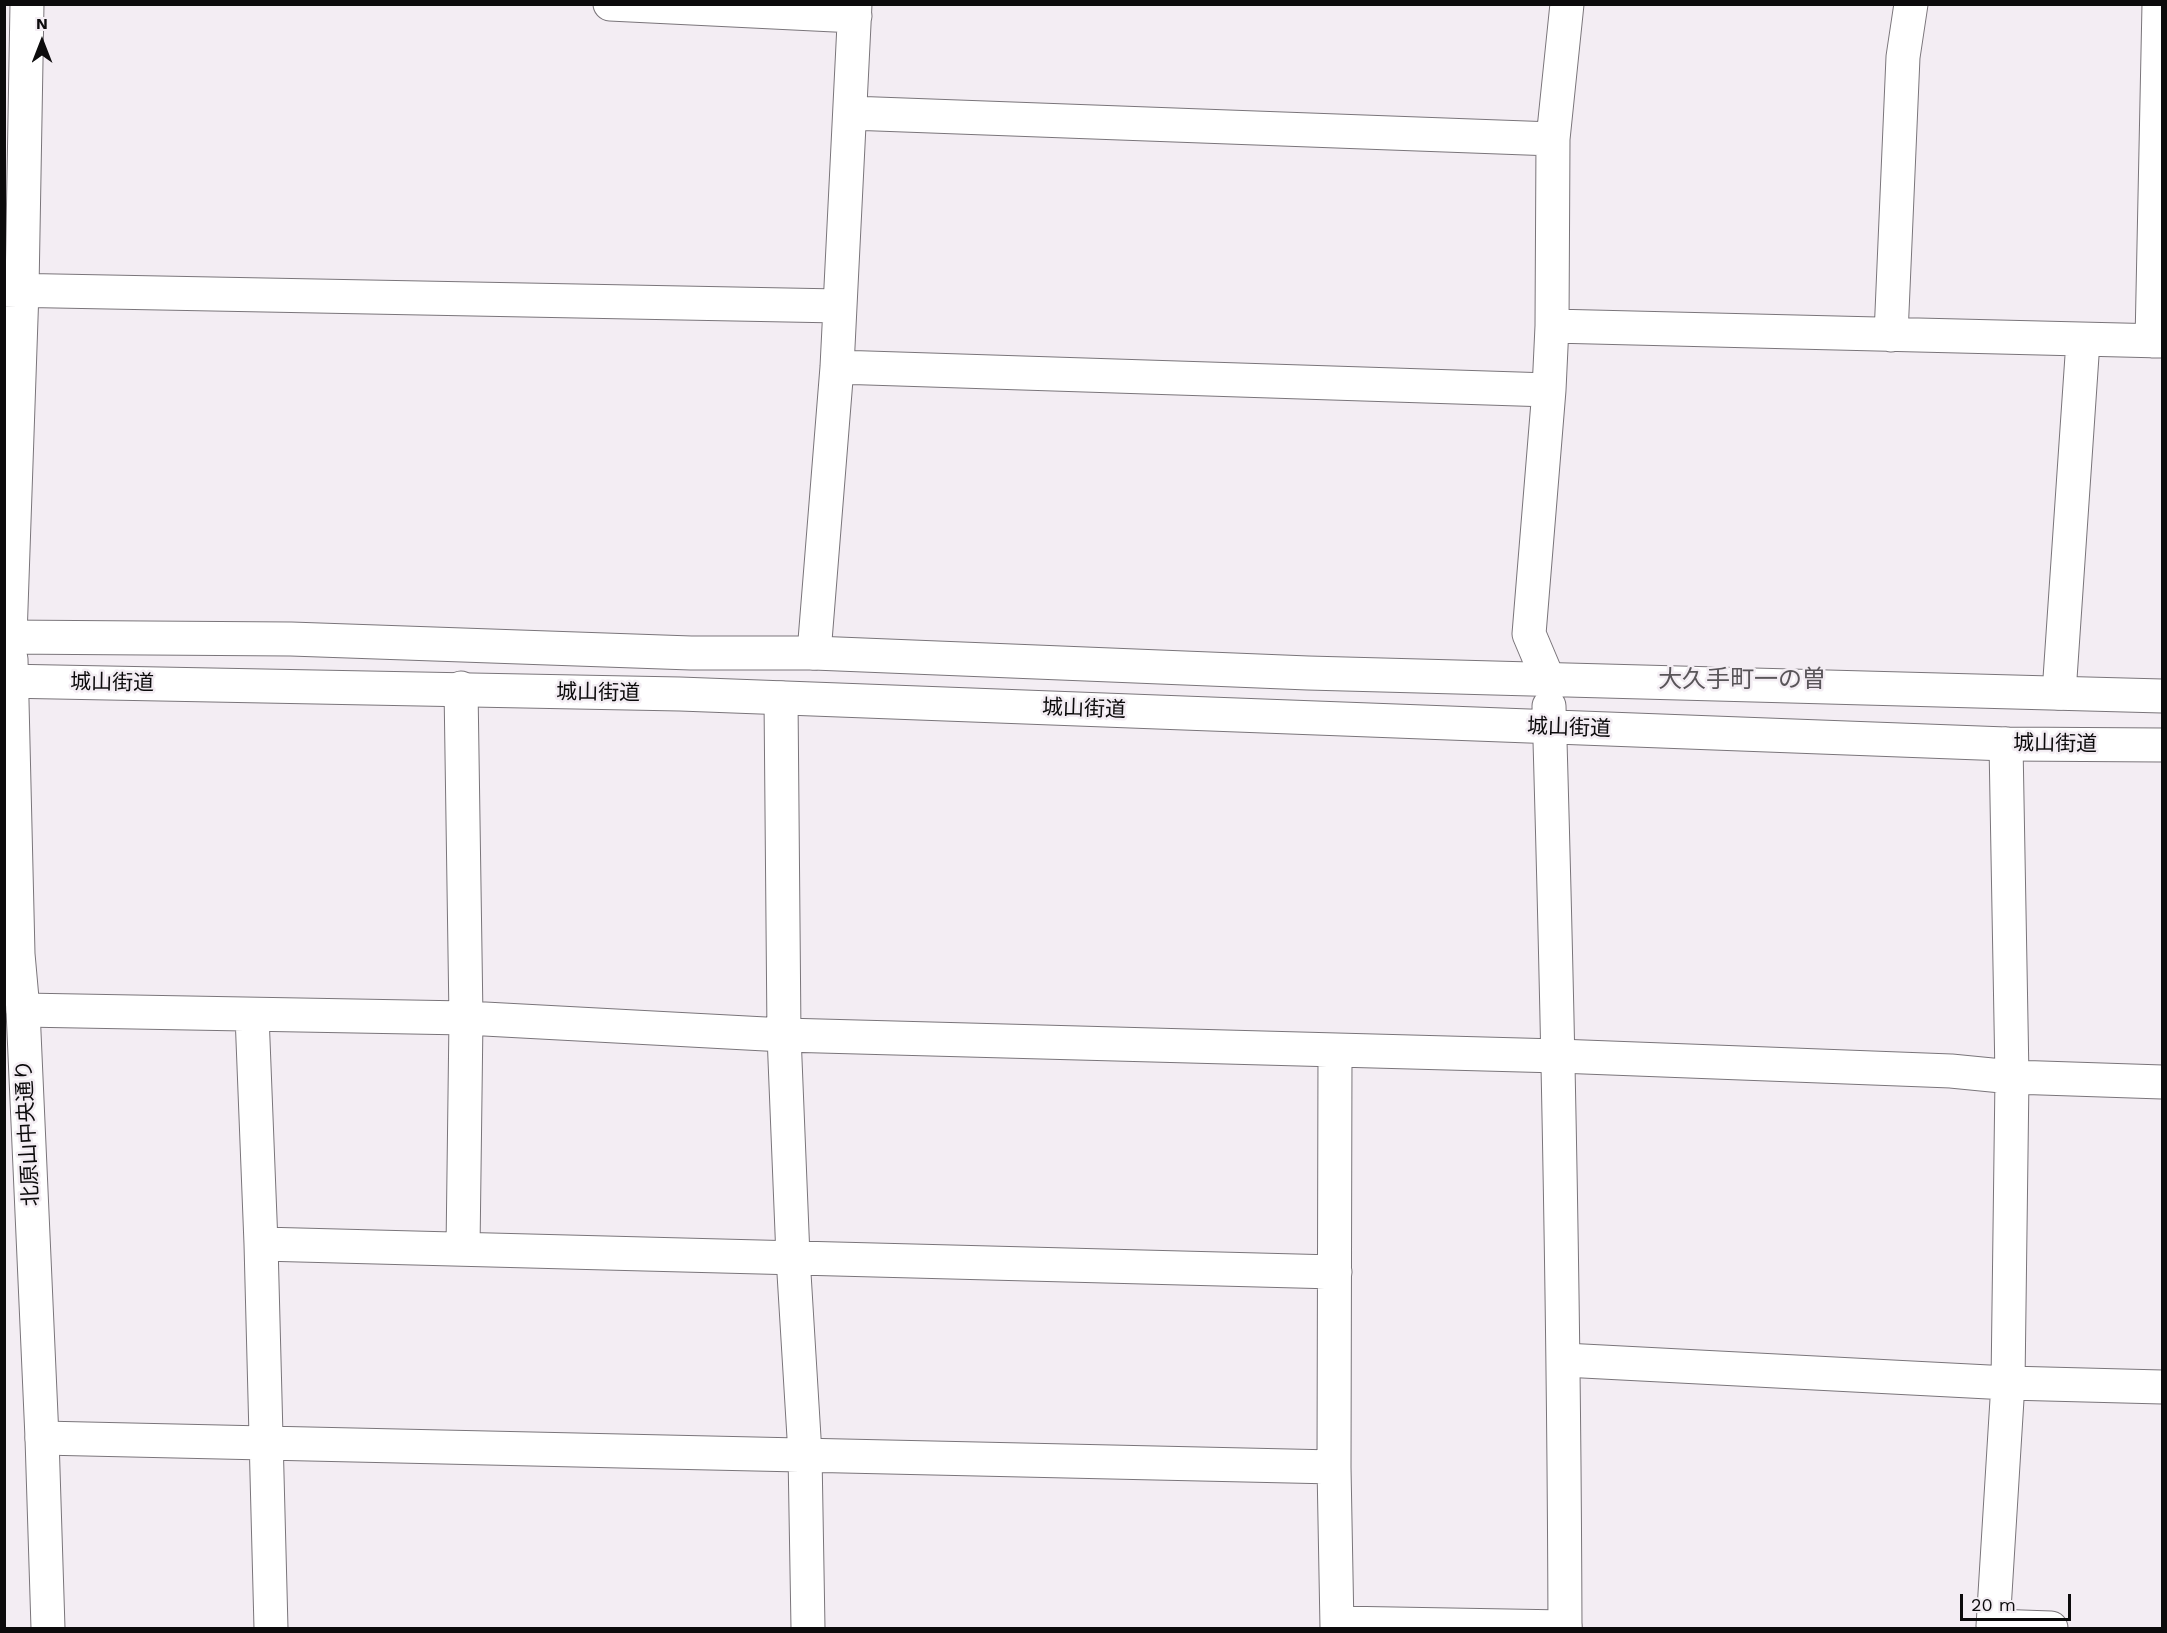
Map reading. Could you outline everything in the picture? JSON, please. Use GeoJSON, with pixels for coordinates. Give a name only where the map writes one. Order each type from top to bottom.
{"type":"FeatureCollection","features":[{"type":"Feature","properties":{"kind":"street","name":"北原山中央通り"},"geometry":{"type":"LineString","coordinates":[[27,4],[13,290],[7,637],[11,954],[23,1010],[48,1629]]}},
{"type":"Feature","properties":{"kind":"street"},"geometry":{"type":"LineString","coordinates":[[610,4],[855,10],[837,367],[814,653]]}},
{"type":"Feature","properties":{"kind":"street"},"geometry":{"type":"LineString","coordinates":[[1335,1052],[1334,1467],[1337,1626],[1565,1628],[1564,1360],[1548,679],[1529,634],[1549,390],[1552,326],[1553,139],[1567,4]]}},
{"type":"Feature","properties":{"kind":"street"},"geometry":{"type":"LineString","coordinates":[[1891,335],[1903,57],[1911,4]]}},
{"type":"Feature","properties":{"kind":"street"},"geometry":{"type":"LineString","coordinates":[[1552,326],[2083,341],[2157,341],[2159,4]]}},
{"type":"Feature","properties":{"kind":"street"},"geometry":{"type":"LineString","coordinates":[[850,113],[1553,139]]}},
{"type":"Feature","properties":{"kind":"street"},"geometry":{"type":"LineString","coordinates":[[13,290],[839,306]]}},
{"type":"Feature","properties":{"kind":"street"},"geometry":{"type":"LineString","coordinates":[[2059,693],[2083,341]]}},
{"type":"Feature","properties":{"kind":"street"},"geometry":{"type":"LineString","coordinates":[[837,367],[1549,390]]}},
{"type":"Feature","properties":{"kind":"street","name":"城山街道"},"geometry":{"type":"LineString","coordinates":[[7,637],[291,639],[691,653],[814,653],[1308,673],[2163,696]]}},
{"type":"Feature","properties":{"kind":"street","name":"城山街道"},"geometry":{"type":"LineString","coordinates":[[9,681],[461,688],[2006,744],[2163,745]]}},
{"type":"Feature","properties":{"kind":"street"},"geometry":{"type":"LineString","coordinates":[[461,688],[466,1018],[463,1249]]}},
{"type":"Feature","properties":{"kind":"street"},"geometry":{"type":"LineString","coordinates":[[782,698],[784,1035],[793,1257],[805,1454],[808,1629]]}},
{"type":"Feature","properties":{"kind":"street"},"geometry":{"type":"LineString","coordinates":[[2006,744],[2012,1077],[2008,1383],[1993,1626],[2051,1629]]}},
{"type":"Feature","properties":{"kind":"street"},"geometry":{"type":"LineString","coordinates":[[23,1010],[466,1018],[784,1035],[1335,1052],[1558,1056],[1951,1071],[2012,1077],[2163,1082]]}},
{"type":"Feature","properties":{"kind":"street"},"geometry":{"type":"LineString","coordinates":[[252,1015],[261,1244],[271,1629]]}},
{"type":"Feature","properties":{"kind":"street"},"geometry":{"type":"LineString","coordinates":[[261,1244],[1335,1272]]}},
{"type":"Feature","properties":{"kind":"street"},"geometry":{"type":"LineString","coordinates":[[1564,1360],[2008,1383],[2163,1387]]}},
{"type":"Feature","properties":{"kind":"street"},"geometry":{"type":"LineString","coordinates":[[42,1438],[1334,1467]]}},
{"type":"Feature","properties":{"kind":"district","name":"大久手町一の曽"},"geometry":{"type":"Point","coordinates":[1742,680]}}]}
